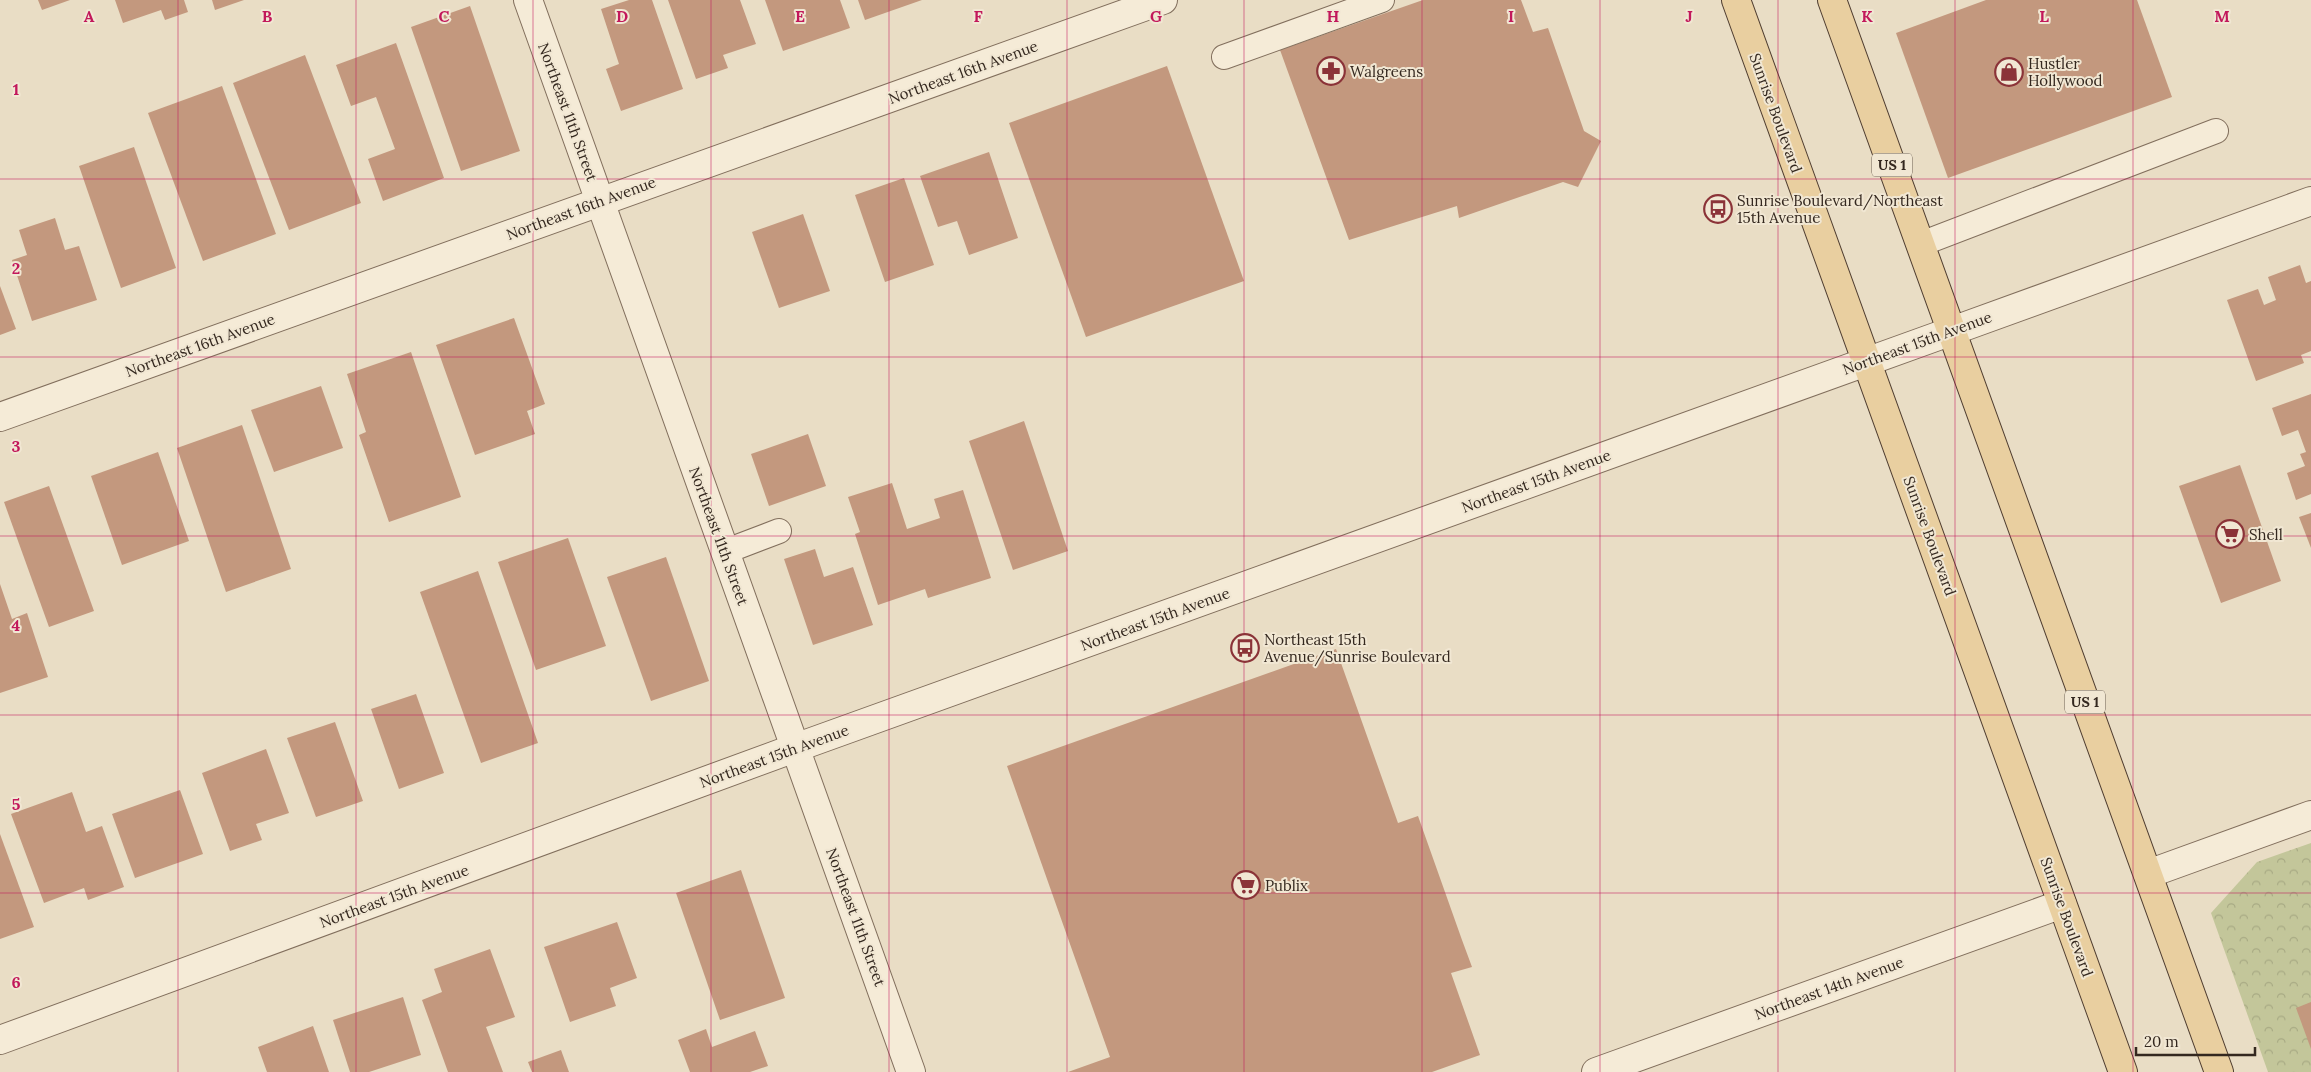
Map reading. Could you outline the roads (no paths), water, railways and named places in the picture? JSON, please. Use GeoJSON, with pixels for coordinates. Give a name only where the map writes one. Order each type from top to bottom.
{"type":"FeatureCollection","features":[{"type":"Feature","properties":{"kind":"main road","name":"Sunrise Boulevard"},"geometry":{"type":"LineString","coordinates":[[1736,0],[2123,1072]]}},
{"type":"Feature","properties":{"kind":"main road","name":"US 1"},"geometry":{"type":"LineString","coordinates":[[1832,0],[2218,1072]]}},
{"type":"Feature","properties":{"kind":"street","name":"Northeast 11th Street"},"geometry":{"type":"LineString","coordinates":[[528,0],[911,1072]]}},
{"type":"Feature","properties":{"kind":"street","name":"Northeast 16th Avenue"},"geometry":{"type":"LineString","coordinates":[[0,417],[1163,0]]}},
{"type":"Feature","properties":{"kind":"street","name":"Northeast 15th Avenue"},"geometry":{"type":"LineString","coordinates":[[0,1040],[795,748],[2311,201]]}},
{"type":"Feature","properties":{"kind":"street"},"geometry":{"type":"LineString","coordinates":[[2148,874],[2311,815]]}},
{"type":"Feature","properties":{"kind":"street","name":"Northeast 14th Avenue"},"geometry":{"type":"LineString","coordinates":[[1596,1072],[2062,904]]}},
{"type":"Feature","properties":{"kind":"lane"},"geometry":{"type":"LineString","coordinates":[[1224,56],[1382,0]]}},
{"type":"Feature","properties":{"kind":"lane"},"geometry":{"type":"LineString","coordinates":[[1921,244],[2216,131]]}},
{"type":"Feature","properties":{"kind":"lane"},"geometry":{"type":"LineString","coordinates":[[724,552],[778,531]]}},
{"type":"Feature","properties":{"kind":"place","name":"Walgreens"},"geometry":{"type":"Point","coordinates":[1331,71]}},
{"type":"Feature","properties":{"kind":"place","name":"Hustler Hollywood"},"geometry":{"type":"Point","coordinates":[2009,72]}},
{"type":"Feature","properties":{"kind":"place","name":"Sunrise Boulevard/Northeast 15th Avenue"},"geometry":{"type":"Point","coordinates":[1718,209]}},
{"type":"Feature","properties":{"kind":"place","name":"Shell"},"geometry":{"type":"Point","coordinates":[2230,534]}},
{"type":"Feature","properties":{"kind":"place","name":"Northeast 15th Avenue/Sunrise Boulevard"},"geometry":{"type":"Point","coordinates":[1245,648]}},
{"type":"Feature","properties":{"kind":"place","name":"Publix"},"geometry":{"type":"Point","coordinates":[1246,885]}}]}
